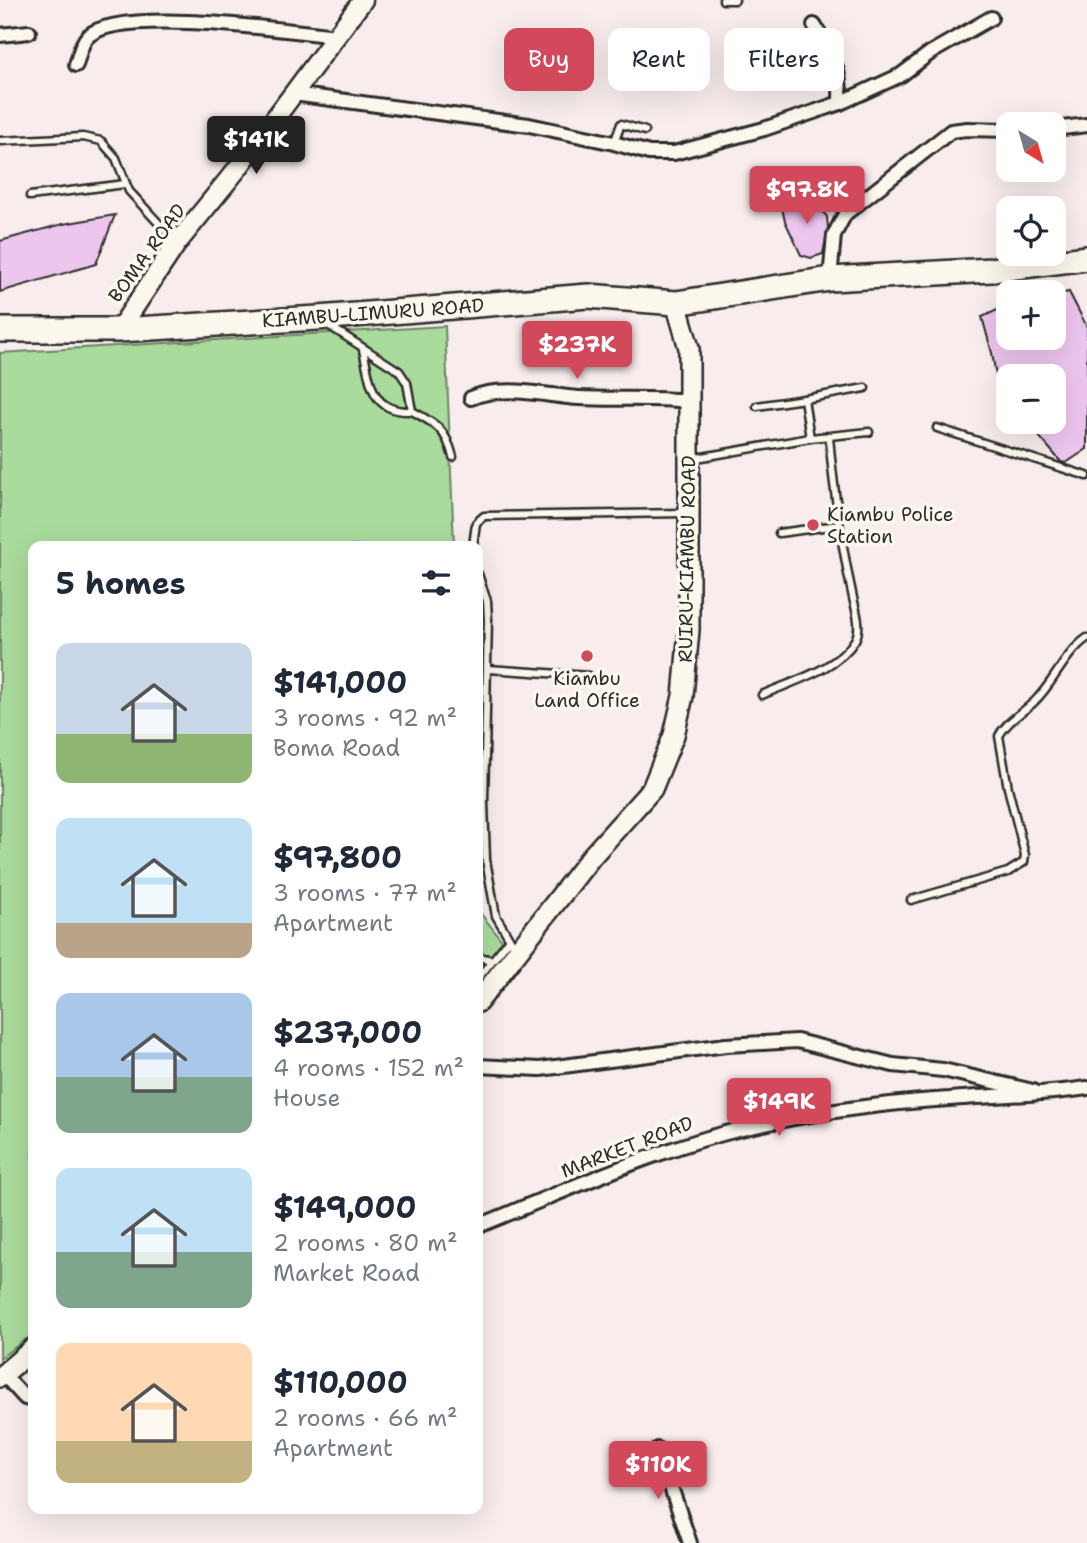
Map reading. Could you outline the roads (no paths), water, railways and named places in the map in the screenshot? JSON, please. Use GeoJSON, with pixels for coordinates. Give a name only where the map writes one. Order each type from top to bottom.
{"type":"FeatureCollection","features":[{"type":"Feature","properties":{"kind":"highway","name":"KIAMBU-LIMURU ROAD"},"geometry":{"type":"LineString","coordinates":[[0,330],[119,330],[318,318],[588,296],[676,303],[830,279],[991,270],[1087,258]]}},
{"type":"Feature","properties":{"kind":"main road","name":"BOMA ROAD"},"geometry":{"type":"LineString","coordinates":[[119,330],[177,243],[363,0]]}},
{"type":"Feature","properties":{"kind":"main road","name":"RUIRU-KIAMBU ROAD"},"geometry":{"type":"LineString","coordinates":[[483,994],[513,946],[652,789],[674,735],[683,696],[689,631],[689,348],[676,303]]}},
{"type":"Feature","properties":{"kind":"main road"},"geometry":{"type":"LineString","coordinates":[[2,1376],[28,1353]]}},
{"type":"Feature","properties":{"kind":"street"},"geometry":{"type":"LineString","coordinates":[[293,94],[529,125],[649,153],[674,153],[764,129],[840,103],[901,75],[930,53],[991,18]]}},
{"type":"Feature","properties":{"kind":"street"},"geometry":{"type":"LineString","coordinates":[[76,65],[88,36],[107,26],[170,21],[337,36]]}},
{"type":"Feature","properties":{"kind":"street"},"geometry":{"type":"LineString","coordinates":[[814,25],[838,65],[840,103]]}},
{"type":"Feature","properties":{"kind":"street"},"geometry":{"type":"LineString","coordinates":[[0,35],[29,32]]}},
{"type":"Feature","properties":{"kind":"street"},"geometry":{"type":"LineString","coordinates":[[1066,128],[1087,125]]}},
{"type":"Feature","properties":{"kind":"street"},"geometry":{"type":"LineString","coordinates":[[830,279],[834,236],[845,215],[951,131],[996,130]]}},
{"type":"Feature","properties":{"kind":"street"},"geometry":{"type":"LineString","coordinates":[[471,398],[481,394],[505,392],[581,398],[661,398],[688,401]]}},
{"type":"Feature","properties":{"kind":"street"},"geometry":{"type":"LineString","coordinates":[[483,1066],[540,1069],[726,1045],[797,1041],[893,1065],[943,1070],[1048,1094]]}},
{"type":"Feature","properties":{"kind":"street","name":"MARKET ROAD"},"geometry":{"type":"LineString","coordinates":[[483,1224],[657,1155],[709,1137],[754,1126],[849,1110],[947,1099],[1048,1094],[1087,1088]]}},
{"type":"Feature","properties":{"kind":"street"},"geometry":{"type":"LineString","coordinates":[[2,1376],[28,1399]]}},
{"type":"Feature","properties":{"kind":"street"},"geometry":{"type":"LineString","coordinates":[[658,1449],[690,1543]]}},
{"type":"Feature","properties":{"kind":"lane"},"geometry":{"type":"LineString","coordinates":[[723,0],[735,0]]}},
{"type":"Feature","properties":{"kind":"lane"},"geometry":{"type":"LineString","coordinates":[[614,143],[621,124],[645,131]]}},
{"type":"Feature","properties":{"kind":"lane"},"geometry":{"type":"LineString","coordinates":[[0,141],[83,137],[101,141],[116,158],[125,184],[177,243]]}},
{"type":"Feature","properties":{"kind":"lane"},"geometry":{"type":"LineString","coordinates":[[30,196],[125,184]]}},
{"type":"Feature","properties":{"kind":"lane"},"geometry":{"type":"LineString","coordinates":[[318,318],[363,350],[399,371],[407,383],[412,411]]}},
{"type":"Feature","properties":{"kind":"lane"},"geometry":{"type":"LineString","coordinates":[[363,350],[379,401],[388,408],[412,411],[429,420],[445,433],[453,457]]}},
{"type":"Feature","properties":{"kind":"lane"},"geometry":{"type":"LineString","coordinates":[[757,406],[865,388]]}},
{"type":"Feature","properties":{"kind":"lane"},"geometry":{"type":"LineString","coordinates":[[804,399],[810,438]]}},
{"type":"Feature","properties":{"kind":"lane"},"geometry":{"type":"LineString","coordinates":[[937,428],[1087,476]]}},
{"type":"Feature","properties":{"kind":"lane"},"geometry":{"type":"LineString","coordinates":[[689,460],[810,438],[869,432]]}},
{"type":"Feature","properties":{"kind":"lane"},"geometry":{"type":"LineString","coordinates":[[762,695],[824,666],[846,651],[856,638],[858,621],[838,525],[829,437]]}},
{"type":"Feature","properties":{"kind":"lane"},"geometry":{"type":"LineString","coordinates":[[474,541],[479,518],[484,516],[688,513]]}},
{"type":"Feature","properties":{"kind":"lane"},"geometry":{"type":"LineString","coordinates":[[779,533],[838,525]]}},
{"type":"Feature","properties":{"kind":"lane"},"geometry":{"type":"LineString","coordinates":[[483,598],[488,610],[488,669],[483,734]]}},
{"type":"Feature","properties":{"kind":"lane"},"geometry":{"type":"LineString","coordinates":[[911,900],[1008,872],[1024,862],[1026,855],[1008,788],[999,736],[1006,726],[1045,691],[1073,651],[1087,638]]}},
{"type":"Feature","properties":{"kind":"lane"},"geometry":{"type":"LineString","coordinates":[[488,669],[589,676]]}},
{"type":"Feature","properties":{"kind":"lane"},"geometry":{"type":"LineString","coordinates":[[483,774],[489,886],[496,916],[513,946],[492,960],[483,972]]}},
{"type":"Feature","properties":{"kind":"lane"},"geometry":{"type":"LineString","coordinates":[[483,958],[492,960]]}},
{"type":"Feature","properties":{"kind":"place","name":"Kiambu Police Station"},"geometry":{"type":"Point","coordinates":[813,525]}},
{"type":"Feature","properties":{"kind":"place","name":"Kiambu Land Office"},"geometry":{"type":"Point","coordinates":[587,656]}}]}
